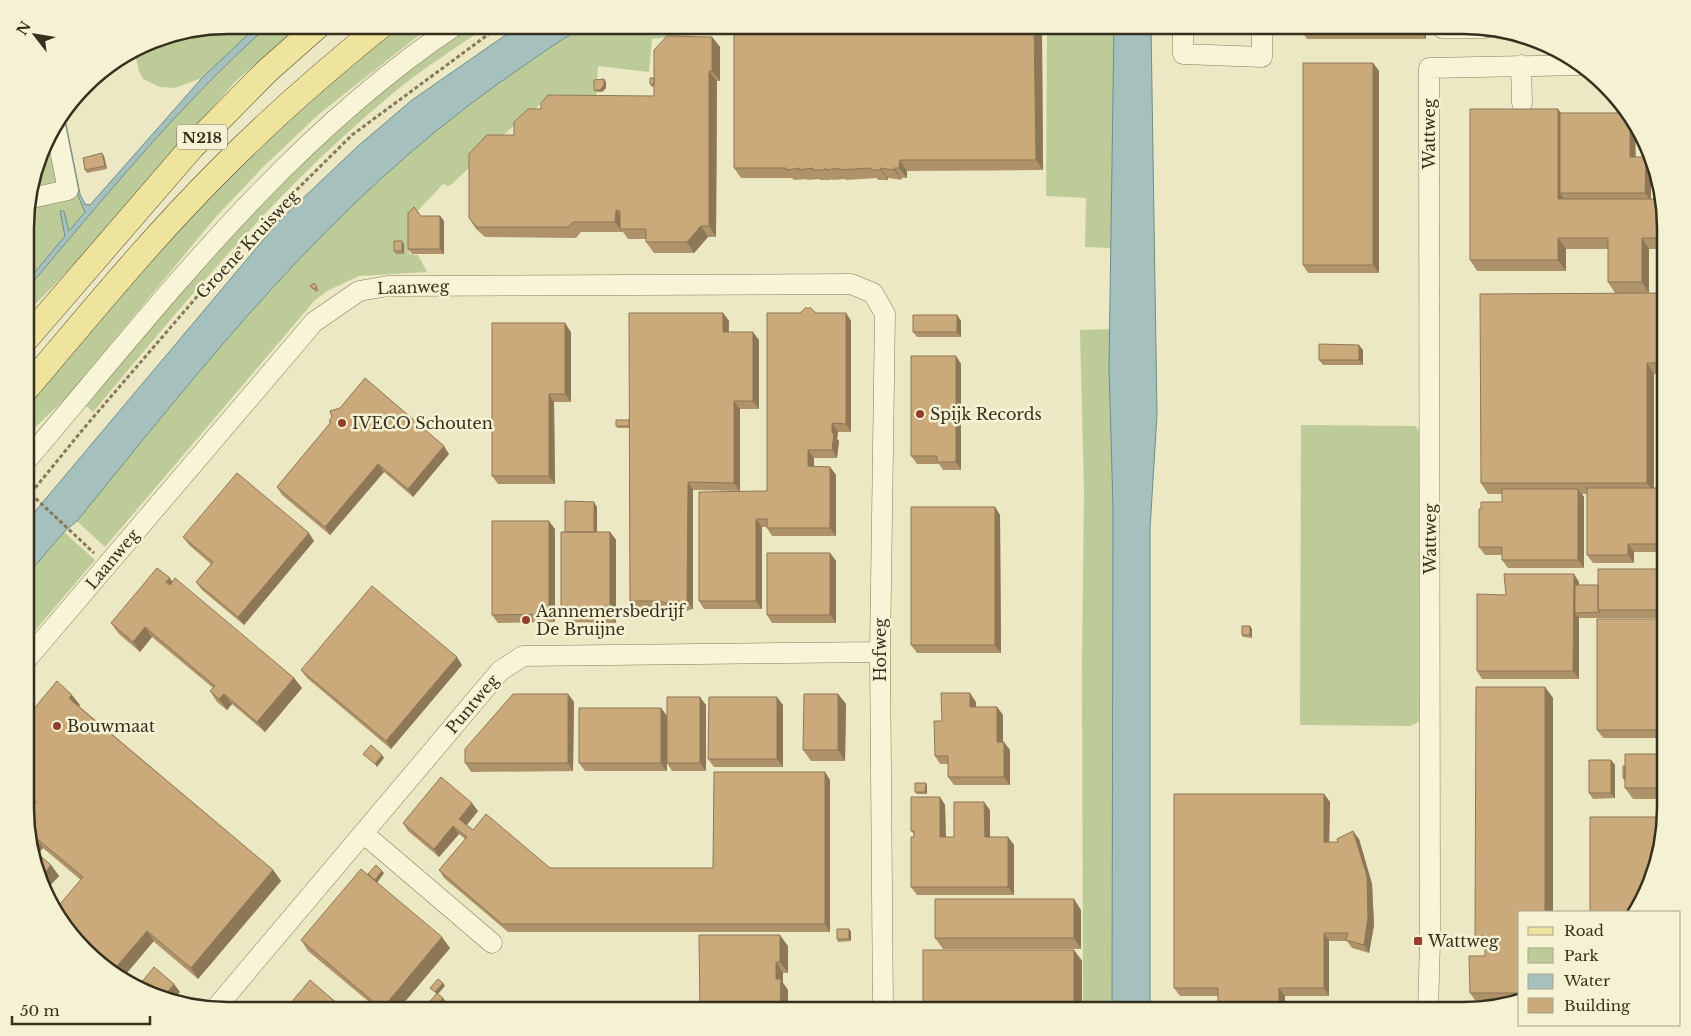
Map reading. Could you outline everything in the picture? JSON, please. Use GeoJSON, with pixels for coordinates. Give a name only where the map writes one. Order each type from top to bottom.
{"type":"FeatureCollection","features":[{"type":"Feature","properties":{"kind":"main road","name":"N218"},"geometry":{"type":"LineString","coordinates":[[34,330],[192,146],[268,71],[309,34]]}},
{"type":"Feature","properties":{"kind":"main road","name":"N218"},"geometry":{"type":"LineString","coordinates":[[34,380],[170,223],[218,172],[282,110],[371,34]]}},
{"type":"Feature","properties":{"kind":"street"},"geometry":{"type":"LineString","coordinates":[[34,452],[195,263],[279,171],[324,128],[399,66],[443,34]]}},
{"type":"Feature","properties":{"kind":"street"},"geometry":{"type":"LineString","coordinates":[[1183,34],[1182,54],[1262,57],[1262,34]]}},
{"type":"Feature","properties":{"kind":"street"},"geometry":{"type":"LineString","coordinates":[[1522,103],[1521,65],[1569,65]]}},
{"type":"Feature","properties":{"kind":"street","name":"Wattweg"},"geometry":{"type":"LineString","coordinates":[[1428,1002],[1430,942],[1429,68],[1521,65]]}},
{"type":"Feature","properties":{"kind":"street"},"geometry":{"type":"LineString","coordinates":[[36,197],[68,190],[58,135]]}},
{"type":"Feature","properties":{"kind":"street","name":"Laanweg"},"geometry":{"type":"LineString","coordinates":[[34,651],[314,322],[359,291],[388,286],[851,284],[873,293]]}},
{"type":"Feature","properties":{"kind":"street","name":"Hofweg"},"geometry":{"type":"LineString","coordinates":[[873,293],[885,314],[880,652],[883,1002]]}},
{"type":"Feature","properties":{"kind":"street","name":"Puntweg"},"geometry":{"type":"LineString","coordinates":[[221,1002],[500,671],[523,656],[880,652]]}},
{"type":"Feature","properties":{"kind":"street"},"geometry":{"type":"LineString","coordinates":[[364,833],[492,943]]}},
{"type":"Feature","properties":{"kind":"path","name":"Groene Kruisweg"},"geometry":{"type":"LineString","coordinates":[[34,490],[84,428],[244,242],[352,135],[489,34]]}},
{"type":"Feature","properties":{"kind":"path"},"geometry":{"type":"LineString","coordinates":[[34,497],[107,565]]}},
{"type":"Feature","properties":{"kind":"green space"},"geometry":{"type":"Polygon","coordinates":[[[248,34],[202,78],[175,88],[160,87],[143,79],[136,57],[153,48],[177,40],[202,35],[248,34]]]}},
{"type":"Feature","properties":{"kind":"green space"},"geometry":{"type":"Polygon","coordinates":[[[259,34],[291,34],[236,81],[84,254],[34,306],[34,281],[143,153],[204,87],[259,34]]]}},
{"type":"Feature","properties":{"kind":"green space"},"geometry":{"type":"Polygon","coordinates":[[[387,34],[421,34],[319,114],[262,168],[214,219],[67,397],[34,428],[34,394],[157,249],[305,98],[387,34]]]}},
{"type":"Feature","properties":{"kind":"green space"},"geometry":{"type":"Polygon","coordinates":[[[461,34],[476,34],[436,61],[385,100],[306,172],[232,249],[93,412],[86,406],[186,286],[256,209],[331,136],[370,101],[408,71],[461,34]]]}},
{"type":"Feature","properties":{"kind":"green space"},"geometry":{"type":"Polygon","coordinates":[[[572,34],[704,34],[652,39],[649,72],[598,66],[596,97],[553,94],[509,130],[452,184],[448,186],[443,184],[411,218],[409,254],[418,255],[427,272],[359,276],[327,291],[315,300],[105,547],[77,521],[223,344],[273,287],[325,233],[380,180],[437,130],[499,83],[572,34]]]}},
{"type":"Feature","properties":{"kind":"green space"},"geometry":{"type":"Polygon","coordinates":[[[1114,34],[1111,248],[1085,247],[1086,198],[1046,196],[1047,35],[1114,34]]]}},
{"type":"Feature","properties":{"kind":"green space"},"geometry":{"type":"Polygon","coordinates":[[[54,142],[62,182],[38,192],[40,177],[48,153],[54,142]]]}},
{"type":"Feature","properties":{"kind":"green space"},"geometry":{"type":"Polygon","coordinates":[[[78,196],[85,212],[69,231],[64,211],[65,236],[34,274],[35,202],[78,196]]]}},
{"type":"Feature","properties":{"kind":"green space"},"geometry":{"type":"Polygon","coordinates":[[[1110,329],[1113,507],[1112,1002],[1083,1002],[1082,661],[1084,491],[1080,330],[1110,329]]]}},
{"type":"Feature","properties":{"kind":"green space"},"geometry":{"type":"Polygon","coordinates":[[[1301,425],[1415,426],[1419,430],[1419,722],[1410,726],[1300,725],[1301,425]]]}},
{"type":"Feature","properties":{"kind":"green space"},"geometry":{"type":"Polygon","coordinates":[[[64,532],[95,560],[34,632],[34,567],[64,532]]]}},
{"type":"Feature","properties":{"kind":"water"},"geometry":{"type":"Polygon","coordinates":[[[248,34],[259,34],[204,87],[173,120],[34,281],[34,274],[65,236],[60,211],[64,211],[69,231],[85,212],[78,196],[64,124],[65,121],[80,194],[85,204],[90,205],[202,78],[248,34]]]}},
{"type":"Feature","properties":{"kind":"water"},"geometry":{"type":"Polygon","coordinates":[[[507,34],[572,34],[499,83],[437,130],[380,180],[325,233],[273,287],[223,344],[77,521],[64,532],[34,567],[34,513],[280,220],[358,146],[412,100],[507,34]]]}},
{"type":"Feature","properties":{"kind":"water"},"geometry":{"type":"Polygon","coordinates":[[[1114,34],[1151,34],[1157,415],[1150,529],[1150,1002],[1112,1002],[1113,507],[1109,369],[1114,34]]]}},
{"type":"Feature","properties":{"kind":"building"},"geometry":{"type":"Polygon","coordinates":[[[734,34],[1034,34],[1036,160],[900,160],[899,168],[894,168],[894,170],[880,168],[881,170],[871,170],[871,168],[826,170],[826,168],[823,170],[813,170],[813,168],[799,170],[800,168],[786,170],[786,168],[734,168],[734,34]]]}},
{"type":"Feature","properties":{"kind":"building"},"geometry":{"type":"Polygon","coordinates":[[[667,36],[712,37],[712,71],[709,71],[709,226],[701,226],[687,242],[646,242],[646,229],[620,229],[620,211],[616,210],[615,222],[573,222],[568,227],[477,227],[469,218],[469,154],[487,135],[514,135],[514,122],[528,109],[541,109],[541,103],[548,95],[654,96],[654,50],[667,36]]]}},
{"type":"Feature","properties":{"kind":"building"},"geometry":{"type":"Polygon","coordinates":[[[1303,63],[1373,63],[1373,265],[1303,265],[1303,63]]]}},
{"type":"Feature","properties":{"kind":"building"},"geometry":{"type":"Polygon","coordinates":[[[650,78],[654,78],[654,84],[650,84],[650,78]]]}},
{"type":"Feature","properties":{"kind":"building"},"geometry":{"type":"Polygon","coordinates":[[[604,79],[604,85],[600,90],[594,90],[594,80],[604,79]]]}},
{"type":"Feature","properties":{"kind":"building"},"geometry":{"type":"Polygon","coordinates":[[[1470,109],[1558,109],[1558,199],[1656,199],[1657,238],[1642,238],[1642,282],[1608,282],[1608,238],[1558,238],[1558,260],[1470,260],[1470,109]]]}},
{"type":"Feature","properties":{"kind":"building"},"geometry":{"type":"Polygon","coordinates":[[[1560,113],[1619,113],[1630,129],[1630,157],[1644,157],[1646,162],[1645,193],[1560,193],[1560,113]]]}},
{"type":"Feature","properties":{"kind":"building"},"geometry":{"type":"Polygon","coordinates":[[[102,153],[105,166],[85,170],[83,158],[102,153]]]}},
{"type":"Feature","properties":{"kind":"building"},"geometry":{"type":"Polygon","coordinates":[[[414,207],[421,216],[440,216],[440,249],[408,249],[408,213],[414,207]]]}},
{"type":"Feature","properties":{"kind":"building"},"geometry":{"type":"Polygon","coordinates":[[[394,241],[402,241],[402,251],[394,251],[394,241]]]}},
{"type":"Feature","properties":{"kind":"building"},"geometry":{"type":"Polygon","coordinates":[[[314,283],[317,287],[314,289],[310,286],[314,283]]]}},
{"type":"Feature","properties":{"kind":"building"},"geometry":{"type":"Polygon","coordinates":[[[1657,293],[1657,363],[1647,363],[1647,483],[1481,483],[1480,294],[1657,293]]]}},
{"type":"Feature","properties":{"kind":"building"},"geometry":{"type":"Polygon","coordinates":[[[805,308],[811,308],[816,313],[846,313],[846,424],[832,423],[832,433],[834,433],[832,450],[808,450],[808,466],[830,467],[830,528],[767,528],[767,519],[756,519],[756,601],[699,601],[699,492],[767,491],[767,313],[800,313],[805,308]]]}},
{"type":"Feature","properties":{"kind":"building"},"geometry":{"type":"Polygon","coordinates":[[[629,313],[723,313],[723,332],[753,332],[753,401],[734,401],[734,483],[688,482],[687,601],[681,603],[678,601],[664,603],[662,601],[630,601],[629,313]]]}},
{"type":"Feature","properties":{"kind":"building"},"geometry":{"type":"Polygon","coordinates":[[[913,315],[957,315],[957,332],[913,332],[913,315]]]}},
{"type":"Feature","properties":{"kind":"building"},"geometry":{"type":"Polygon","coordinates":[[[492,323],[565,323],[565,394],[549,394],[549,476],[492,476],[492,323]]]}},
{"type":"Feature","properties":{"kind":"building"},"geometry":{"type":"Polygon","coordinates":[[[1319,344],[1359,345],[1359,360],[1319,360],[1319,344]]]}},
{"type":"Feature","properties":{"kind":"building"},"geometry":{"type":"Polygon","coordinates":[[[911,356],[956,356],[956,462],[937,462],[937,456],[911,456],[911,356]]]}},
{"type":"Feature","properties":{"kind":"building"},"geometry":{"type":"Polygon","coordinates":[[[365,378],[444,446],[408,489],[378,464],[325,527],[277,487],[331,422],[329,421],[332,417],[330,411],[340,408],[365,378]]]}},
{"type":"Feature","properties":{"kind":"building"},"geometry":{"type":"Polygon","coordinates":[[[616,420],[629,420],[629,426],[616,426],[616,420]]]}},
{"type":"Feature","properties":{"kind":"building"},"geometry":{"type":"Polygon","coordinates":[[[237,473],[309,533],[238,617],[196,582],[213,562],[183,537],[237,473]]]}},
{"type":"Feature","properties":{"kind":"building"},"geometry":{"type":"Polygon","coordinates":[[[1587,488],[1657,488],[1657,544],[1628,544],[1628,555],[1587,555],[1587,488]]]}},
{"type":"Feature","properties":{"kind":"building"},"geometry":{"type":"Polygon","coordinates":[[[1502,489],[1578,489],[1578,560],[1502,560],[1502,547],[1479,547],[1479,509],[1481,509],[1481,502],[1502,502],[1502,489]]]}},
{"type":"Feature","properties":{"kind":"building"},"geometry":{"type":"Polygon","coordinates":[[[565,501],[594,502],[594,532],[565,532],[565,501]]]}},
{"type":"Feature","properties":{"kind":"building"},"geometry":{"type":"Polygon","coordinates":[[[911,507],[995,507],[995,645],[911,645],[911,507]]]}},
{"type":"Feature","properties":{"kind":"building"},"geometry":{"type":"Polygon","coordinates":[[[492,521],[549,521],[549,614],[492,615],[492,521]]]}},
{"type":"Feature","properties":{"kind":"building"},"geometry":{"type":"Polygon","coordinates":[[[561,532],[610,532],[610,615],[561,614],[561,532]]]}},
{"type":"Feature","properties":{"kind":"building"},"geometry":{"type":"Polygon","coordinates":[[[767,553],[830,553],[830,615],[767,615],[767,553]]]}},
{"type":"Feature","properties":{"kind":"building"},"geometry":{"type":"Polygon","coordinates":[[[157,568],[170,578],[166,582],[170,585],[175,578],[294,678],[257,722],[224,694],[219,699],[210,691],[215,686],[145,627],[133,642],[111,623],[157,568]]]}},
{"type":"Feature","properties":{"kind":"building"},"geometry":{"type":"Polygon","coordinates":[[[1598,569],[1657,569],[1657,610],[1598,610],[1598,569]]]}},
{"type":"Feature","properties":{"kind":"building"},"geometry":{"type":"Polygon","coordinates":[[[1504,574],[1574,574],[1573,671],[1477,671],[1477,594],[1506,595],[1504,574]]]}},
{"type":"Feature","properties":{"kind":"building"},"geometry":{"type":"Polygon","coordinates":[[[1575,585],[1598,585],[1598,610],[1600,612],[1575,613],[1575,585]]]}},
{"type":"Feature","properties":{"kind":"building"},"geometry":{"type":"Polygon","coordinates":[[[372,586],[457,657],[386,741],[301,670],[372,586]]]}},
{"type":"Feature","properties":{"kind":"building"},"geometry":{"type":"Polygon","coordinates":[[[1597,619],[1657,619],[1657,730],[1597,730],[1597,619]]]}},
{"type":"Feature","properties":{"kind":"building"},"geometry":{"type":"Polygon","coordinates":[[[1242,626],[1250,626],[1250,635],[1242,635],[1242,626]]]}},
{"type":"Feature","properties":{"kind":"building"},"geometry":{"type":"Polygon","coordinates":[[[57,681],[72,695],[69,698],[79,707],[273,870],[191,968],[147,931],[116,967],[90,946],[66,916],[60,904],[83,877],[36,837],[34,709],[57,681]]]}},
{"type":"Feature","properties":{"kind":"building"},"geometry":{"type":"Polygon","coordinates":[[[1476,687],[1545,687],[1545,911],[1518,911],[1518,993],[1470,993],[1469,956],[1485,956],[1485,936],[1475,936],[1476,687]]]}},
{"type":"Feature","properties":{"kind":"building"},"geometry":{"type":"Polygon","coordinates":[[[941,693],[970,693],[970,707],[997,707],[997,742],[1004,742],[1004,777],[948,777],[948,756],[935,756],[934,721],[942,721],[941,693]]]}},
{"type":"Feature","properties":{"kind":"building"},"geometry":{"type":"Polygon","coordinates":[[[513,694],[568,694],[568,763],[465,763],[465,749],[513,694]]]}},
{"type":"Feature","properties":{"kind":"building"},"geometry":{"type":"Polygon","coordinates":[[[804,694],[838,694],[838,750],[803,750],[804,694]]]}},
{"type":"Feature","properties":{"kind":"building"},"geometry":{"type":"Polygon","coordinates":[[[667,697],[700,697],[700,763],[667,763],[667,697]]]}},
{"type":"Feature","properties":{"kind":"building"},"geometry":{"type":"Polygon","coordinates":[[[709,697],[777,697],[777,759],[708,759],[709,697]]]}},
{"type":"Feature","properties":{"kind":"building"},"geometry":{"type":"Polygon","coordinates":[[[579,708],[661,708],[661,763],[579,763],[579,708]]]}},
{"type":"Feature","properties":{"kind":"building"},"geometry":{"type":"Polygon","coordinates":[[[371,745],[382,755],[375,764],[363,754],[371,745]]]}},
{"type":"Feature","properties":{"kind":"building"},"geometry":{"type":"Polygon","coordinates":[[[1625,754],[1657,754],[1657,788],[1625,788],[1625,754]]]}},
{"type":"Feature","properties":{"kind":"building"},"geometry":{"type":"Polygon","coordinates":[[[1589,760],[1611,760],[1611,793],[1589,793],[1589,760]]]}},
{"type":"Feature","properties":{"kind":"building"},"geometry":{"type":"Polygon","coordinates":[[[1623,766],[1625,766],[1625,778],[1623,778],[1623,766]]]}},
{"type":"Feature","properties":{"kind":"building"},"geometry":{"type":"Polygon","coordinates":[[[714,772],[825,772],[825,924],[502,924],[439,870],[467,837],[453,826],[434,849],[403,823],[441,777],[472,803],[459,819],[473,830],[486,814],[550,868],[713,868],[714,772]]]}},
{"type":"Feature","properties":{"kind":"building"},"geometry":{"type":"Polygon","coordinates":[[[915,783],[926,783],[925,792],[915,792],[915,783]]]}},
{"type":"Feature","properties":{"kind":"building"},"geometry":{"type":"Polygon","coordinates":[[[1174,794],[1324,794],[1324,842],[1338,842],[1337,839],[1353,831],[1367,876],[1368,917],[1364,945],[1346,940],[1348,933],[1324,933],[1324,988],[1279,988],[1279,1002],[1218,1002],[1218,988],[1174,988],[1174,794]]]}},
{"type":"Feature","properties":{"kind":"building"},"geometry":{"type":"Polygon","coordinates":[[[911,797],[940,797],[940,837],[954,837],[954,802],[984,802],[985,837],[1008,837],[1008,887],[911,887],[911,837],[914,837],[914,831],[911,831],[911,797]]]}},
{"type":"Feature","properties":{"kind":"building"},"geometry":{"type":"Polygon","coordinates":[[[1590,817],[1657,817],[1651,859],[1643,883],[1628,911],[1590,911],[1590,817]]]}},
{"type":"Feature","properties":{"kind":"building"},"geometry":{"type":"Polygon","coordinates":[[[39,855],[51,865],[45,873],[39,855]]]}},
{"type":"Feature","properties":{"kind":"building"},"geometry":{"type":"Polygon","coordinates":[[[376,865],[382,871],[375,880],[368,874],[376,865]]]}},
{"type":"Feature","properties":{"kind":"building"},"geometry":{"type":"Polygon","coordinates":[[[361,869],[442,937],[388,1002],[374,1002],[301,940],[361,869]]]}},
{"type":"Feature","properties":{"kind":"building"},"geometry":{"type":"Polygon","coordinates":[[[935,899],[1074,899],[1074,938],[935,938],[935,899]]]}},
{"type":"Feature","properties":{"kind":"building"},"geometry":{"type":"Polygon","coordinates":[[[837,929],[849,929],[849,939],[837,939],[837,929]]]}},
{"type":"Feature","properties":{"kind":"building"},"geometry":{"type":"Polygon","coordinates":[[[699,935],[780,935],[780,962],[776,962],[776,979],[781,979],[780,1002],[700,1002],[699,935]]]}},
{"type":"Feature","properties":{"kind":"building"},"geometry":{"type":"Polygon","coordinates":[[[923,950],[1074,950],[1074,1002],[923,1002],[923,950]]]}},
{"type":"Feature","properties":{"kind":"building"},"geometry":{"type":"Polygon","coordinates":[[[154,967],[174,984],[167,993],[142,982],[154,967]]]}},
{"type":"Feature","properties":{"kind":"building"},"geometry":{"type":"Polygon","coordinates":[[[438,979],[443,983],[435,992],[430,988],[438,979]]]}},
{"type":"Feature","properties":{"kind":"building"},"geometry":{"type":"Polygon","coordinates":[[[310,980],[336,1002],[292,1002],[310,980]]]}},
{"type":"Feature","properties":{"kind":"building"},"geometry":{"type":"Polygon","coordinates":[[[437,993],[443,998],[440,1002],[430,1002],[437,993]]]}},
{"type":"Feature","properties":{"kind":"place","name":"Spijk Records"},"geometry":{"type":"Point","coordinates":[920,414]}},
{"type":"Feature","properties":{"kind":"place","name":"IVECO Schouten"},"geometry":{"type":"Point","coordinates":[342,423]}},
{"type":"Feature","properties":{"kind":"place","name":"Aannemersbedrijf De Bruijne"},"geometry":{"type":"Point","coordinates":[526,620]}},
{"type":"Feature","properties":{"kind":"place","name":"Bouwmaat"},"geometry":{"type":"Point","coordinates":[57,726]}},
{"type":"Feature","properties":{"kind":"place","name":"Wattweg"},"geometry":{"type":"Point","coordinates":[1418,941]}}]}
